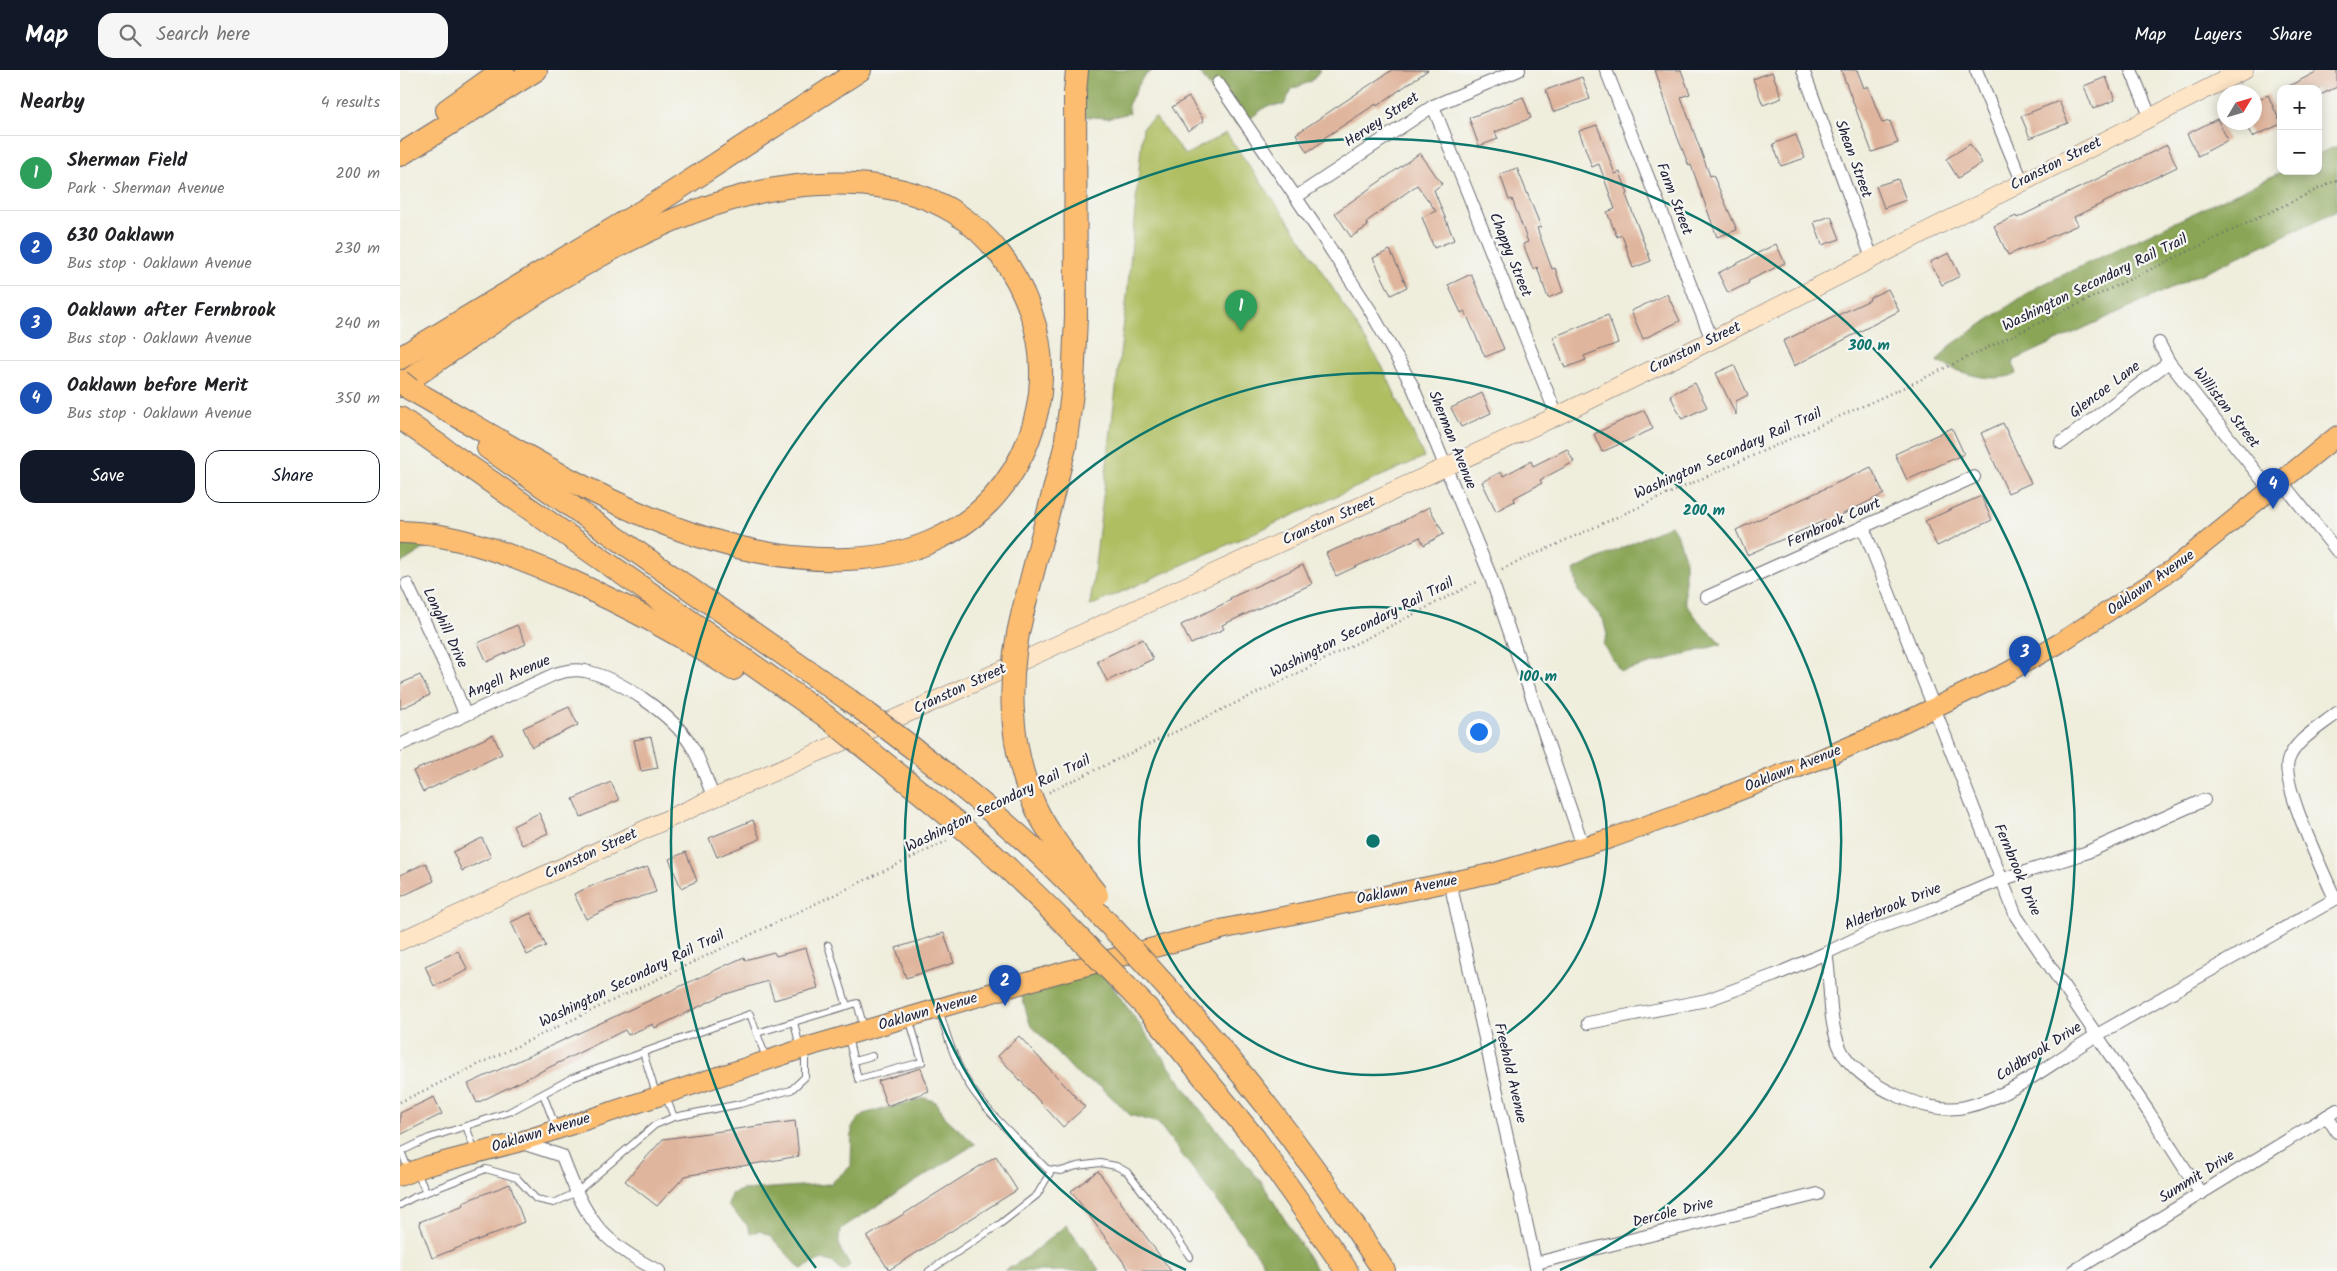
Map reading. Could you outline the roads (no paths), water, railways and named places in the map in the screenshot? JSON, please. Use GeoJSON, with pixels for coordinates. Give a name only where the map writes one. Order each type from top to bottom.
{"type":"FeatureCollection","features":[{"type":"Feature","properties":{"kind":"highway"},"geometry":{"type":"LineString","coordinates":[[400,141],[503,70]]}},
{"type":"Feature","properties":{"kind":"highway"},"geometry":{"type":"LineString","coordinates":[[400,155],[536,70]]}},
{"type":"Feature","properties":{"kind":"highway"},"geometry":{"type":"LineString","coordinates":[[400,358],[661,200],[860,70]]}},
{"type":"Feature","properties":{"kind":"highway"},"geometry":{"type":"LineString","coordinates":[[1077,70],[1075,93],[1076,316],[1073,385],[1065,447],[1023,611],[1014,654],[1012,694],[1020,756],[1035,806],[1077,870],[1197,1021]]}},
{"type":"Feature","properties":{"kind":"highway"},"geometry":{"type":"LineString","coordinates":[[823,184],[873,186],[915,194],[954,212],[972,226],[1003,257],[1025,294],[1039,339],[1042,362],[1039,408],[1027,445],[1008,480],[984,506],[956,529],[924,545],[886,555],[847,559],[805,558],[760,552],[673,526],[578,484],[403,385],[562,278],[656,229],[710,206],[738,198],[769,190],[823,184]]}},
{"type":"Feature","properties":{"kind":"highway"},"geometry":{"type":"LineString","coordinates":[[400,363],[435,338]]}},
{"type":"Feature","properties":{"kind":"highway"},"geometry":{"type":"LineString","coordinates":[[403,385],[438,413],[849,700],[930,761],[1034,850],[1108,922],[1240,1070],[1305,1155],[1384,1271]]}},
{"type":"Feature","properties":{"kind":"highway"},"geometry":{"type":"LineString","coordinates":[[400,418],[936,805],[1027,886],[1147,1008],[1255,1139],[1347,1271]]}},
{"type":"Feature","properties":{"kind":"highway"},"geometry":{"type":"LineString","coordinates":[[400,532],[438,536],[493,550],[597,593],[682,636],[817,719]]}},
{"type":"Feature","properties":{"kind":"main road","name":"Oaklawn Avenue"},"geometry":{"type":"LineString","coordinates":[[408,1173],[520,1142],[803,1049],[1059,973],[1223,929],[1493,873],[1583,846],[1659,820],[1823,758],[1935,708],[2008,672],[2105,615],[2173,570],[2337,436]]}},
{"type":"Feature","properties":{"kind":"street","name":"Hervey Street"},"geometry":{"type":"LineString","coordinates":[[1296,197],[1433,106],[1520,70]]}},
{"type":"Feature","properties":{"kind":"street","name":"Farm Street"},"geometry":{"type":"LineString","coordinates":[[1606,70],[1712,340]]}},
{"type":"Feature","properties":{"kind":"street","name":"Shean Street"},"geometry":{"type":"LineString","coordinates":[[1803,70],[1872,258]]}},
{"type":"Feature","properties":{"kind":"street"},"geometry":{"type":"LineString","coordinates":[[1976,70],[2022,181]]}},
{"type":"Feature","properties":{"kind":"street"},"geometry":{"type":"LineString","coordinates":[[2131,70],[2150,116]]}},
{"type":"Feature","properties":{"kind":"street","name":"Cranston Street"},"geometry":{"type":"LineString","coordinates":[[400,941],[714,798],[917,709],[1557,416],[1712,340],[2150,116],[2244,70]]}},
{"type":"Feature","properties":{"kind":"street","name":"Sherman Avenue"},"geometry":{"type":"LineString","coordinates":[[1218,83],[1370,310],[1412,385],[1490,575],[1583,846]]}},
{"type":"Feature","properties":{"kind":"street","name":"Chappy Street"},"geometry":{"type":"LineString","coordinates":[[1433,106],[1557,416]]}},
{"type":"Feature","properties":{"kind":"street","name":"Williston Street"},"geometry":{"type":"LineString","coordinates":[[2159,343],[2169,362],[2276,486],[2337,551]]}},
{"type":"Feature","properties":{"kind":"street","name":"Glencoe Lane"},"geometry":{"type":"LineString","coordinates":[[2061,443],[2169,362]]}},
{"type":"Feature","properties":{"kind":"street","name":"Fernbrook Court"},"geometry":{"type":"LineString","coordinates":[[1707,597],[1974,477]]}},
{"type":"Feature","properties":{"kind":"street","name":"Fernbrook Drive"},"geometry":{"type":"LineString","coordinates":[[1863,527],[1935,708],[2000,880],[2016,916],[2148,1111],[2200,1194]]}},
{"type":"Feature","properties":{"kind":"street","name":"Longhill Drive"},"geometry":{"type":"LineString","coordinates":[[406,584],[449,674],[465,714]]}},
{"type":"Feature","properties":{"kind":"street","name":"Angell Avenue"},"geometry":{"type":"LineString","coordinates":[[400,745],[523,687],[569,670],[583,670],[598,674],[632,694],[662,713],[678,728],[698,756],[714,798]]}},
{"type":"Feature","properties":{"kind":"street"},"geometry":{"type":"LineString","coordinates":[[2336,898],[2306,829],[2291,788],[2288,762],[2292,753],[2302,742],[2337,713]]}},
{"type":"Feature","properties":{"kind":"street","name":"Alderbrook Drive"},"geometry":{"type":"LineString","coordinates":[[1588,1023],[1707,1000],[1826,953],[1878,928],[1930,910],[2000,880],[2084,853],[2204,800]]}},
{"type":"Feature","properties":{"kind":"street","name":"Freehold Avenue"},"geometry":{"type":"LineString","coordinates":[[1450,882],[1536,1267]]}},
{"type":"Feature","properties":{"kind":"street","name":"Coldbrook Drive"},"geometry":{"type":"LineString","coordinates":[[1826,953],[1834,1030],[1842,1051],[1849,1061],[1872,1081],[1895,1095],[1922,1106],[1951,1109],[1992,1100],[2097,1036],[2336,898]]}},
{"type":"Feature","properties":{"kind":"street"},"geometry":{"type":"LineString","coordinates":[[2332,1113],[2337,1132]]}},
{"type":"Feature","properties":{"kind":"street","name":"Summit Drive"},"geometry":{"type":"LineString","coordinates":[[2074,1271],[2332,1113]]}},
{"type":"Feature","properties":{"kind":"street"},"geometry":{"type":"LineString","coordinates":[[520,1142],[562,1156],[577,1192],[600,1232],[625,1254],[659,1271]]}},
{"type":"Feature","properties":{"kind":"street","name":"Dercole Drive"},"geometry":{"type":"LineString","coordinates":[[1536,1267],[1818,1194]]}},
{"type":"Feature","properties":{"kind":"lane"},"geometry":{"type":"LineString","coordinates":[[828,945],[847,1006]]}},
{"type":"Feature","properties":{"kind":"lane"},"geometry":{"type":"LineString","coordinates":[[757,1033],[858,1003],[854,1061],[858,1079],[922,1062],[913,1042],[908,1017]]}},
{"type":"Feature","properties":{"kind":"lane"},"geometry":{"type":"LineString","coordinates":[[939,1008],[954,1057],[966,1080],[985,1104],[1051,1171]]}},
{"type":"Feature","properties":{"kind":"lane"},"geometry":{"type":"LineString","coordinates":[[426,1192],[408,1173],[401,1152],[429,1138],[509,1112],[572,1078],[750,1014],[767,1061]]}},
{"type":"Feature","properties":{"kind":"lane"},"geometry":{"type":"LineString","coordinates":[[400,1205],[426,1192],[486,1169],[517,1178],[536,1198],[554,1203],[577,1192],[655,1125],[674,1117],[740,1104],[791,1090],[804,1077],[803,1049],[794,1022]]}},
{"type":"Feature","properties":{"kind":"lane"},"geometry":{"type":"LineString","coordinates":[[643,1052],[661,1095],[674,1117]]}},
{"type":"Feature","properties":{"kind":"lane"},"geometry":{"type":"LineString","coordinates":[[854,1061],[872,1056]]}},
{"type":"Feature","properties":{"kind":"lane"},"geometry":{"type":"LineString","coordinates":[[542,1094],[556,1130]]}},
{"type":"Feature","properties":{"kind":"lane"},"geometry":{"type":"LineString","coordinates":[[466,1126],[476,1153]]}},
{"type":"Feature","properties":{"kind":"lane"},"geometry":{"type":"LineString","coordinates":[[1051,1171],[1100,1163],[1116,1166],[1127,1172],[1167,1223],[1190,1257]]}},
{"type":"Feature","properties":{"kind":"lane"},"geometry":{"type":"LineString","coordinates":[[930,1271],[1000,1224],[1037,1195],[1051,1171]]}},
{"type":"Feature","properties":{"kind":"place","name":"Sherman Field"},"geometry":{"type":"Point","coordinates":[1241,331]}},
{"type":"Feature","properties":{"kind":"place","name":"Oaklawn before Merit"},"geometry":{"type":"Point","coordinates":[2273,509]}},
{"type":"Feature","properties":{"kind":"place","name":"Oaklawn after Fernbrook"},"geometry":{"type":"Point","coordinates":[2025,677]}},
{"type":"Feature","properties":{"kind":"place","name":"630 Oaklawn"},"geometry":{"type":"Point","coordinates":[1005,1006]}}]}
